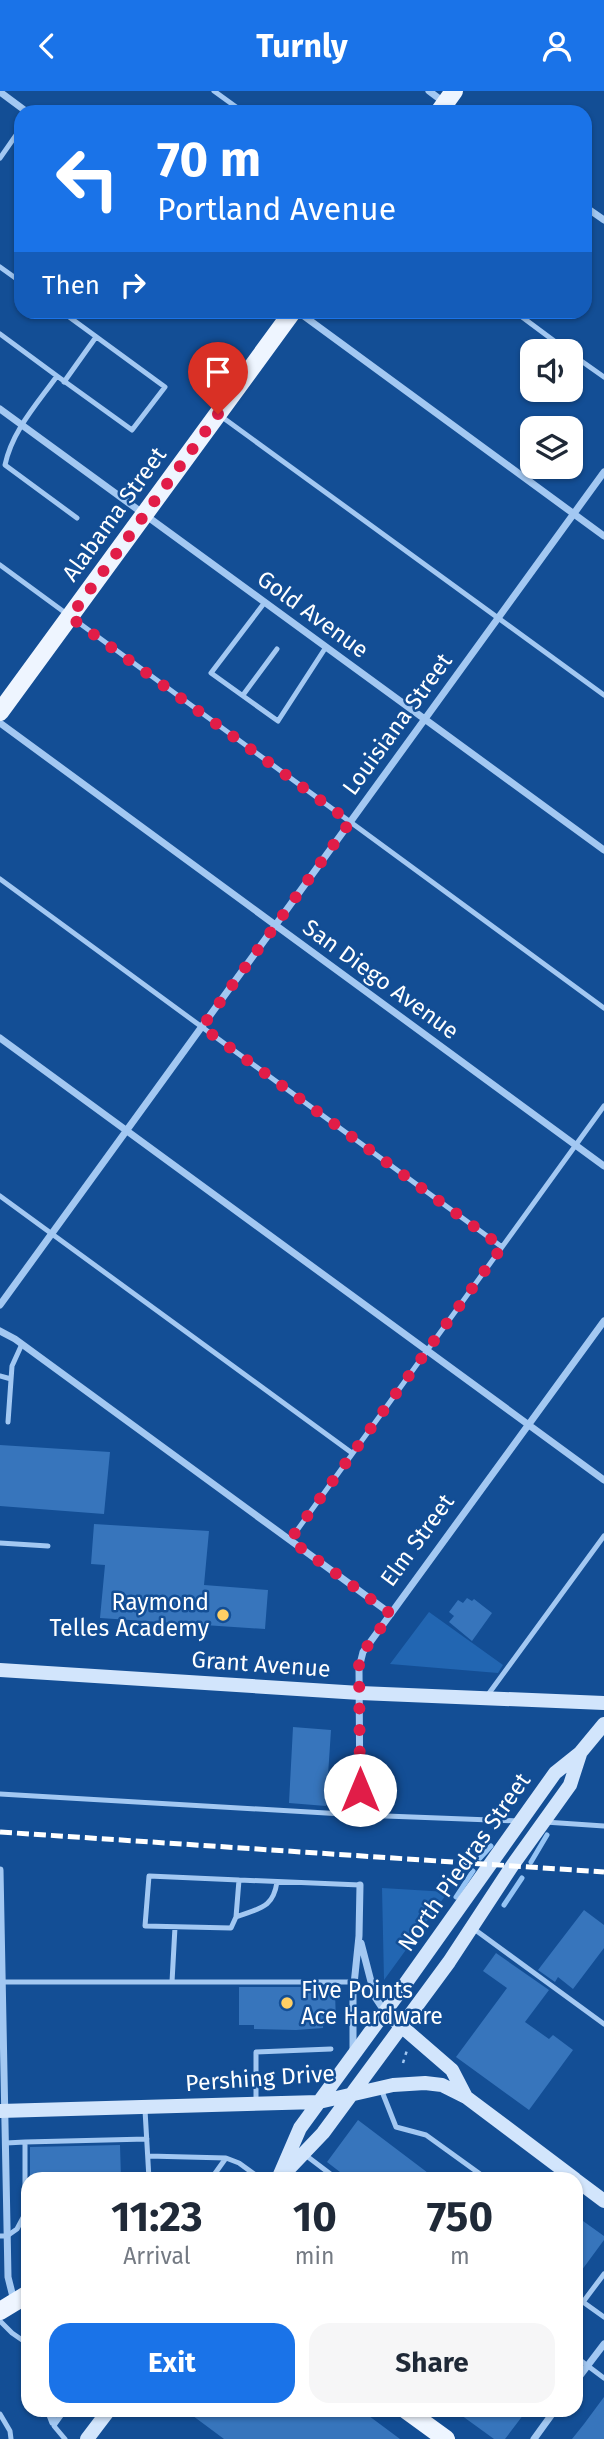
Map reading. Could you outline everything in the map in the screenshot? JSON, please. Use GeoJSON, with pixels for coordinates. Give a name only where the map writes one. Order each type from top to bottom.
{"type":"FeatureCollection","features":[{"type":"Feature","properties":{"kind":"main road","name":"Alabama Street"},"geometry":{"type":"LineString","coordinates":[[0,712],[289,319]]}},
{"type":"Feature","properties":{"kind":"main road","name":"Grant Avenue"},"geometry":{"type":"LineString","coordinates":[[0,1670],[360,1693],[604,1703]]}},
{"type":"Feature","properties":{"kind":"main road","name":"North Piedras Street"},"geometry":{"type":"LineString","coordinates":[[282,2172],[300,2128],[520,1821],[555,1773],[580,1753],[604,1724]]}},
{"type":"Feature","properties":{"kind":"main road","name":"North Piedras Street"},"geometry":{"type":"LineString","coordinates":[[286,2172],[304,2154],[352,2094],[472,1927],[570,1785],[580,1753]]}},
{"type":"Feature","properties":{"kind":"main road"},"geometry":{"type":"LineString","coordinates":[[385,2012],[453,2070],[466,2097]]}},
{"type":"Feature","properties":{"kind":"main road","name":"Pershing Drive"},"geometry":{"type":"LineString","coordinates":[[3,2111],[319,2102],[381,2088],[425,2083],[442,2085],[466,2097],[556,2172]]}},
{"type":"Feature","properties":{"kind":"main road","name":"Pershing Drive"},"geometry":{"type":"LineString","coordinates":[[583,2185],[604,2201]]}},
{"type":"Feature","properties":{"kind":"main road"},"geometry":{"type":"LineString","coordinates":[[87,2439],[104,2417]]}},
{"type":"Feature","properties":{"kind":"main road"},"geometry":{"type":"LineString","coordinates":[[419,2417],[446,2439]]}},
{"type":"Feature","properties":{"kind":"street"},"geometry":{"type":"LineString","coordinates":[[429,91],[449,105]]}},
{"type":"Feature","properties":{"kind":"street"},"geometry":{"type":"LineString","coordinates":[[2,94],[17,105]]}},
{"type":"Feature","properties":{"kind":"street"},"geometry":{"type":"LineString","coordinates":[[306,319],[604,536]]}},
{"type":"Feature","properties":{"kind":"street","name":"Gold Avenue"},"geometry":{"type":"LineString","coordinates":[[0,409],[604,851]]}},
{"type":"Feature","properties":{"kind":"street","name":"Louisiana Street"},"geometry":{"type":"LineString","coordinates":[[0,1305],[604,472]]}},
{"type":"Feature","properties":{"kind":"street","name":"San Diego Avenue"},"geometry":{"type":"LineString","coordinates":[[0,723],[604,1166]]}},
{"type":"Feature","properties":{"kind":"street"},"geometry":{"type":"LineString","coordinates":[[0,1038],[604,1480]]}},
{"type":"Feature","properties":{"kind":"street","name":"Elm Street"},"geometry":{"type":"LineString","coordinates":[[360,1815],[359,1661],[363,1652],[604,1321]]}},
{"type":"Feature","properties":{"kind":"street"},"geometry":{"type":"LineString","coordinates":[[0,1331],[22,1344],[391,1614]]}},
{"type":"Feature","properties":{"kind":"street"},"geometry":{"type":"LineString","coordinates":[[0,1870],[3,2111],[6,2143],[3,2236],[14,2302]]}},
{"type":"Feature","properties":{"kind":"street"},"geometry":{"type":"LineString","coordinates":[[353,2054],[360,1885]]}},
{"type":"Feature","properties":{"kind":"street"},"geometry":{"type":"LineString","coordinates":[[359,1936],[375,1997],[385,2012]]}},
{"type":"Feature","properties":{"kind":"street"},"geometry":{"type":"LineString","coordinates":[[583,2371],[604,2344]]}},
{"type":"Feature","properties":{"kind":"street"},"geometry":{"type":"LineString","coordinates":[[534,2439],[550,2417]]}},
{"type":"Feature","properties":{"kind":"lane"},"geometry":{"type":"LineString","coordinates":[[214,91],[233,105]]}},
{"type":"Feature","properties":{"kind":"lane"},"geometry":{"type":"LineString","coordinates":[[0,157],[14,138]]}},
{"type":"Feature","properties":{"kind":"lane"},"geometry":{"type":"LineString","coordinates":[[0,334],[132,430],[165,387],[72,319]]}},
{"type":"Feature","properties":{"kind":"lane"},"geometry":{"type":"LineString","coordinates":[[525,319],[552,339]]}},
{"type":"Feature","properties":{"kind":"lane"},"geometry":{"type":"LineString","coordinates":[[64,382],[96,337]]}},
{"type":"Feature","properties":{"kind":"lane"},"geometry":{"type":"LineString","coordinates":[[583,362],[604,377]]}},
{"type":"Feature","properties":{"kind":"lane"},"geometry":{"type":"LineString","coordinates":[[57,376],[9,445],[5,465],[77,518]]}},
{"type":"Feature","properties":{"kind":"lane"},"geometry":{"type":"LineString","coordinates":[[218,414],[604,695]]}},
{"type":"Feature","properties":{"kind":"lane"},"geometry":{"type":"LineString","coordinates":[[0,565],[604,1008]]}},
{"type":"Feature","properties":{"kind":"lane"},"geometry":{"type":"LineString","coordinates":[[265,603],[211,673],[278,721],[326,647]]}},
{"type":"Feature","properties":{"kind":"lane"},"geometry":{"type":"LineString","coordinates":[[243,695],[277,649]]}},
{"type":"Feature","properties":{"kind":"lane"},"geometry":{"type":"LineString","coordinates":[[0,879],[502,1247]]}},
{"type":"Feature","properties":{"kind":"lane"},"geometry":{"type":"LineString","coordinates":[[290,1540],[604,1106]]}},
{"type":"Feature","properties":{"kind":"lane"},"geometry":{"type":"LineString","coordinates":[[0,1196],[352,1453]]}},
{"type":"Feature","properties":{"kind":"lane"},"geometry":{"type":"LineString","coordinates":[[8,1422],[12,1366],[22,1344]]}},
{"type":"Feature","properties":{"kind":"lane"},"geometry":{"type":"LineString","coordinates":[[0,1376],[11,1379]]}},
{"type":"Feature","properties":{"kind":"lane"},"geometry":{"type":"LineString","coordinates":[[486,1698],[604,1536]]}},
{"type":"Feature","properties":{"kind":"lane"},"geometry":{"type":"LineString","coordinates":[[0,1543],[48,1546]]}},
{"type":"Feature","properties":{"kind":"lane"},"geometry":{"type":"LineString","coordinates":[[0,1794],[360,1815],[520,1821]]}},
{"type":"Feature","properties":{"kind":"lane"},"geometry":{"type":"LineString","coordinates":[[542,1822],[604,1826]]}},
{"type":"Feature","properties":{"kind":"lane"},"geometry":{"type":"LineString","coordinates":[[239,1880],[236,1917],[231,1928],[145,1926],[149,1875],[360,1885]]}},
{"type":"Feature","properties":{"kind":"lane"},"geometry":{"type":"LineString","coordinates":[[236,1917],[268,1904],[275,1897],[277,1882]]}},
{"type":"Feature","properties":{"kind":"lane"},"geometry":{"type":"LineString","coordinates":[[172,1982],[175,1927]]}},
{"type":"Feature","properties":{"kind":"lane"},"geometry":{"type":"LineString","coordinates":[[472,1927],[604,2024]]}},
{"type":"Feature","properties":{"kind":"lane"},"geometry":{"type":"LineString","coordinates":[[1,1982],[354,1982]]}},
{"type":"Feature","properties":{"kind":"lane"},"geometry":{"type":"LineString","coordinates":[[256,2103],[256,2052],[331,2049]]}},
{"type":"Feature","properties":{"kind":"lane"},"geometry":{"type":"LineString","coordinates":[[381,2088],[396,2127],[426,2135],[476,2172]]}},
{"type":"Feature","properties":{"kind":"lane"},"geometry":{"type":"LineString","coordinates":[[145,2106],[149,2172]]}},
{"type":"Feature","properties":{"kind":"lane"},"geometry":{"type":"LineString","coordinates":[[6,2143],[146,2139]]}},
{"type":"Feature","properties":{"kind":"lane"},"geometry":{"type":"LineString","coordinates":[[25,2142],[25,2172]]}},
{"type":"Feature","properties":{"kind":"lane"},"geometry":{"type":"LineString","coordinates":[[304,2154],[328,2172]]}},
{"type":"Feature","properties":{"kind":"lane"},"geometry":{"type":"LineString","coordinates":[[148,2156],[226,2158],[251,2172]]}},
{"type":"Feature","properties":{"kind":"lane"},"geometry":{"type":"LineString","coordinates":[[216,2172],[226,2158]]}},
{"type":"Feature","properties":{"kind":"lane"},"geometry":{"type":"LineString","coordinates":[[3,2236],[17,2229],[21,2222]]}},
{"type":"Feature","properties":{"kind":"lane"},"geometry":{"type":"LineString","coordinates":[[604,2274],[583,2302],[604,2317]]}},
{"type":"Feature","properties":{"kind":"lane"},"geometry":{"type":"LineString","coordinates":[[0,2322],[21,2339]]}},
{"type":"Feature","properties":{"kind":"lane"},"geometry":{"type":"LineString","coordinates":[[583,2363],[604,2378]]}},
{"type":"Feature","properties":{"kind":"lane"},"geometry":{"type":"LineString","coordinates":[[0,2414],[10,2431],[11,2439]]}},
{"type":"Feature","properties":{"kind":"lane"},"geometry":{"type":"LineString","coordinates":[[50,2417],[65,2439]]}},
{"type":"Feature","properties":{"kind":"lane"},"geometry":{"type":"LineString","coordinates":[[54,2417],[54,2426]]}},
{"type":"Feature","properties":{"kind":"lane"},"geometry":{"type":"LineString","coordinates":[[54,2426],[60,2417]]}},
{"type":"Feature","properties":{"kind":"path"},"geometry":{"type":"LineString","coordinates":[[403,2063],[410,2044]]}},
{"type":"Feature","properties":{"kind":"shaded area"},"geometry":{"type":"Polygon","coordinates":[[[429,1612],[503,1665],[498,1673],[390,1664],[429,1612]]]}},
{"type":"Feature","properties":{"kind":"shaded area"},"geometry":{"type":"Polygon","coordinates":[[[382,1888],[448,1892],[384,1980],[382,1888]]]}},
{"type":"Feature","properties":{"kind":"building"},"geometry":{"type":"Polygon","coordinates":[[[0,1445],[110,1452],[104,1514],[0,1506],[0,1445]]]}},
{"type":"Feature","properties":{"kind":"building","name":"Raymond Telles Academy"},"geometry":{"type":"Polygon","coordinates":[[[94,1524],[209,1531],[204,1585],[268,1590],[265,1629],[100,1618],[105,1565],[91,1564],[94,1524]]]}},
{"type":"Feature","properties":{"kind":"building"},"geometry":{"type":"Polygon","coordinates":[[[467,1598],[472,1601],[474,1599],[492,1613],[472,1641],[449,1622],[454,1616],[449,1612],[458,1600],[463,1603],[467,1598]]]}},
{"type":"Feature","properties":{"kind":"building"},"geometry":{"type":"Polygon","coordinates":[[[293,1727],[331,1730],[326,1806],[289,1803],[293,1727]]]}},
{"type":"Feature","properties":{"kind":"building"},"geometry":{"type":"Polygon","coordinates":[[[584,1910],[604,1925],[604,1948],[573,1989],[558,1977],[555,1982],[538,1970],[584,1910]]]}},
{"type":"Feature","properties":{"kind":"building"},"geometry":{"type":"Polygon","coordinates":[[[496,1953],[549,1990],[525,2022],[549,2039],[553,2035],[573,2050],[529,2110],[456,2057],[507,1988],[483,1971],[496,1953]]]}},
{"type":"Feature","properties":{"kind":"building"},"geometry":{"type":"Polygon","coordinates":[[[239,1987],[305,1987],[305,1991],[335,1991],[336,2024],[296,2030],[254,2029],[254,2025],[239,2025],[239,1987]]]}},
{"type":"Feature","properties":{"kind":"building"},"geometry":{"type":"Polygon","coordinates":[[[358,2120],[427,2172],[340,2172],[327,2162],[358,2120]]]}},
{"type":"Feature","properties":{"kind":"building"},"geometry":{"type":"Polygon","coordinates":[[[120,2145],[121,2172],[30,2172],[30,2147],[120,2145]]]}},
{"type":"Feature","properties":{"kind":"building"},"geometry":{"type":"Polygon","coordinates":[[[583,2221],[604,2236],[604,2240],[583,2268],[583,2221]]]}},
{"type":"Feature","properties":{"kind":"building"},"geometry":{"type":"Polygon","coordinates":[[[604,2397],[604,2439],[572,2439],[584,2424],[604,2397]]]}},
{"type":"Feature","properties":{"kind":"building"},"geometry":{"type":"Polygon","coordinates":[[[194,2417],[370,2417],[400,2439],[224,2439],[194,2417]]]}},
{"type":"Feature","properties":{"kind":"building"},"geometry":{"type":"Polygon","coordinates":[[[464,2417],[522,2417],[505,2439],[494,2439],[464,2417]]]}},
{"type":"Feature","properties":{"kind":"waterway"},"geometry":{"type":"LineString","coordinates":[[531,1862],[547,1835]]}},
{"type":"Feature","properties":{"kind":"waterway"},"geometry":{"type":"LineString","coordinates":[[480,1858],[491,1846]]}},
{"type":"Feature","properties":{"kind":"waterway"},"geometry":{"type":"LineString","coordinates":[[456,1897],[473,1871]]}},
{"type":"Feature","properties":{"kind":"waterway"},"geometry":{"type":"LineString","coordinates":[[504,1905],[522,1878]]}},
{"type":"Feature","properties":{"kind":"railway"},"geometry":{"type":"LineString","coordinates":[[0,1832],[604,1872]]}},
{"type":"Feature","properties":{"kind":"place","name":"Raymond Telles Academy"},"geometry":{"type":"Point","coordinates":[223,1615]}},
{"type":"Feature","properties":{"kind":"place","name":"Five Points Ace Hardware"},"geometry":{"type":"Point","coordinates":[287,2003]}},
{"type":"Feature","properties":{"kind":"route"},"geometry":{"type":"LineString","coordinates":[[218,414],[70,617],[350,822],[202,1027],[502,1247],[290,1540],[391,1614],[359,1661],[360,1790]]}}]}
